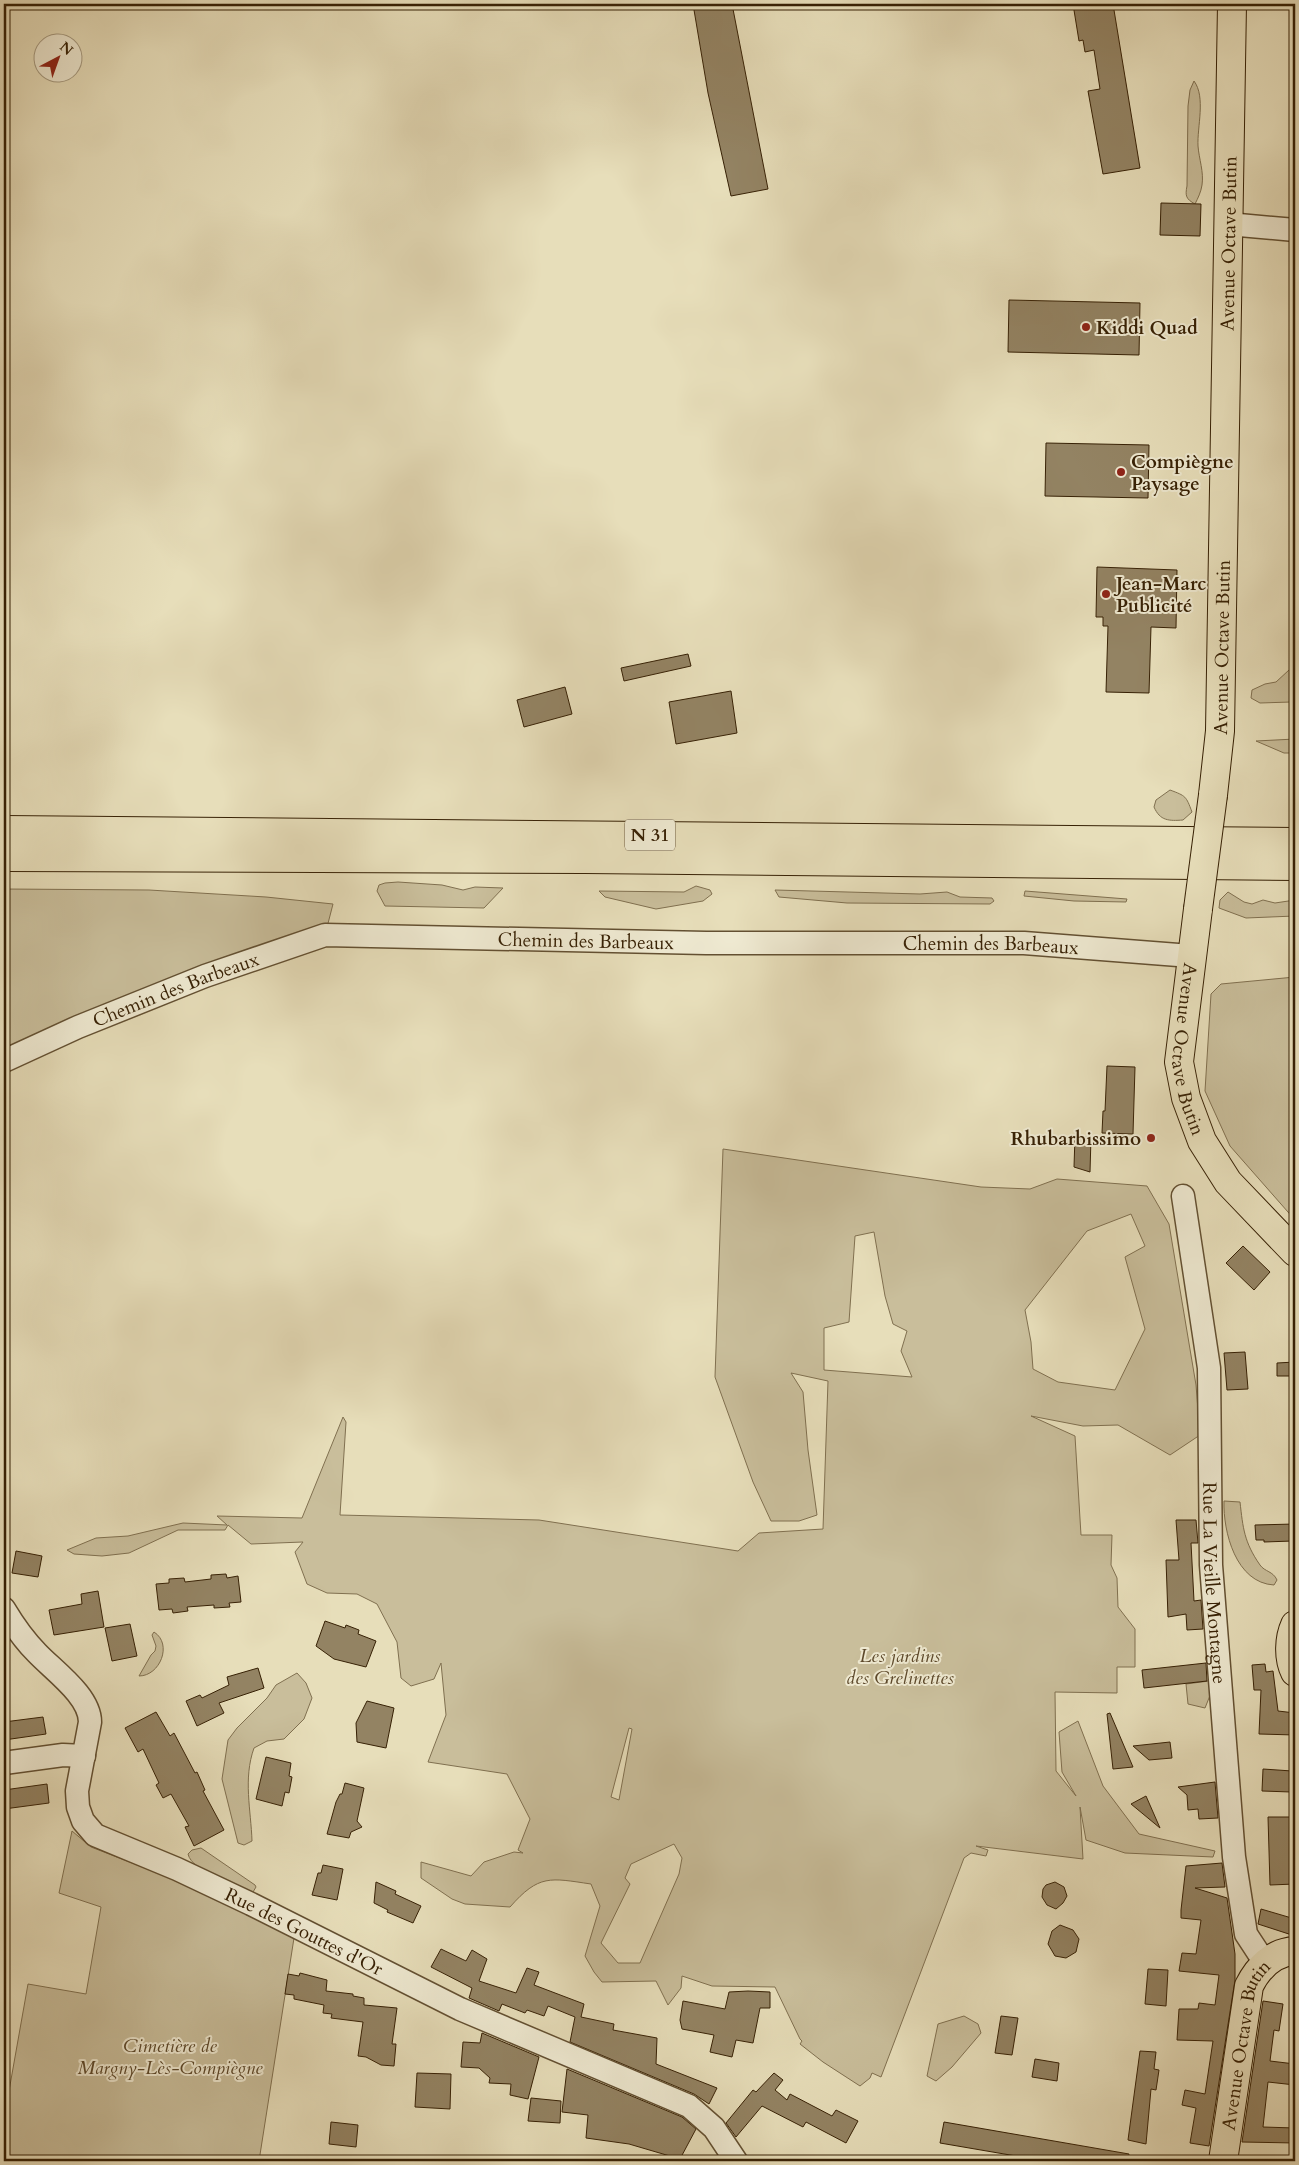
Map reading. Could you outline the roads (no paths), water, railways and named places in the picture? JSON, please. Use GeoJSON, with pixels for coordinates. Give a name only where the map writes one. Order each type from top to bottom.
{"type":"FeatureCollection","features":[{"type":"Feature","properties":{"kind":"main road","name":"Avenue Octave Butin"},"geometry":{"type":"LineString","coordinates":[[1232,4],[1220,731],[1179,1062],[1193,1121],[1210,1155],[1228,1182],[1295,1252]]}},
{"type":"Feature","properties":{"kind":"main road","name":"N 31"},"geometry":{"type":"LineString","coordinates":[[4,830],[1295,842]]}},
{"type":"Feature","properties":{"kind":"main road","name":"N 31"},"geometry":{"type":"LineString","coordinates":[[4,857],[595,859],[1295,866]]}},
{"type":"Feature","properties":{"kind":"main road"},"geometry":{"type":"LineString","coordinates":[[1295,1625],[1291,1633],[1290,1650],[1295,1672]]}},
{"type":"Feature","properties":{"kind":"main road","name":"Avenue Octave Butin"},"geometry":{"type":"LineString","coordinates":[[1223,2161],[1248,1986],[1265,1963],[1287,1952],[1295,1952]]}},
{"type":"Feature","properties":{"kind":"street"},"geometry":{"type":"LineString","coordinates":[[1228,224],[1295,230]]}},
{"type":"Feature","properties":{"kind":"street","name":"Chemin des Barbeaux"},"geometry":{"type":"LineString","coordinates":[[4,1061],[78,1027],[205,976],[325,935],[706,943],[1024,943],[1191,956]]}},
{"type":"Feature","properties":{"kind":"street","name":"Rue La Vieille Montagne"},"geometry":{"type":"LineString","coordinates":[[1183,1196],[1208,1368],[1211,1565],[1234,1857],[1246,1934],[1265,1963]]}},
{"type":"Feature","properties":{"kind":"street","name":"Rue des Gouttes d'Or"},"geometry":{"type":"LineString","coordinates":[[4,1609],[35,1651],[80,1696],[90,1712],[77,1791],[78,1808],[85,1826],[95,1835],[177,1869],[460,2009],[689,2106],[714,2128],[736,2161]]}},
{"type":"Feature","properties":{"kind":"street"},"geometry":{"type":"LineString","coordinates":[[4,1763],[63,1755],[84,1756]]}},
{"type":"Feature","properties":{"kind":"place","name":"Kiddi Quad"},"geometry":{"type":"Point","coordinates":[1086,327]}},
{"type":"Feature","properties":{"kind":"place","name":"Compiègne Paysage"},"geometry":{"type":"Point","coordinates":[1121,472]}},
{"type":"Feature","properties":{"kind":"place","name":"Jean-Marc Publicité"},"geometry":{"type":"Point","coordinates":[1106,594]}},
{"type":"Feature","properties":{"kind":"place","name":"Rhubarbissimo"},"geometry":{"type":"Point","coordinates":[1151,1138]}},
{"type":"Feature","properties":{"kind":"park label","name":"Les jardins des Grelinettes"},"geometry":{"type":"Point","coordinates":[900,1666]}},
{"type":"Feature","properties":{"kind":"park label","name":"Cimetière de Margny-Lès-Compiègne"},"geometry":{"type":"Point","coordinates":[170,2056]}}]}
